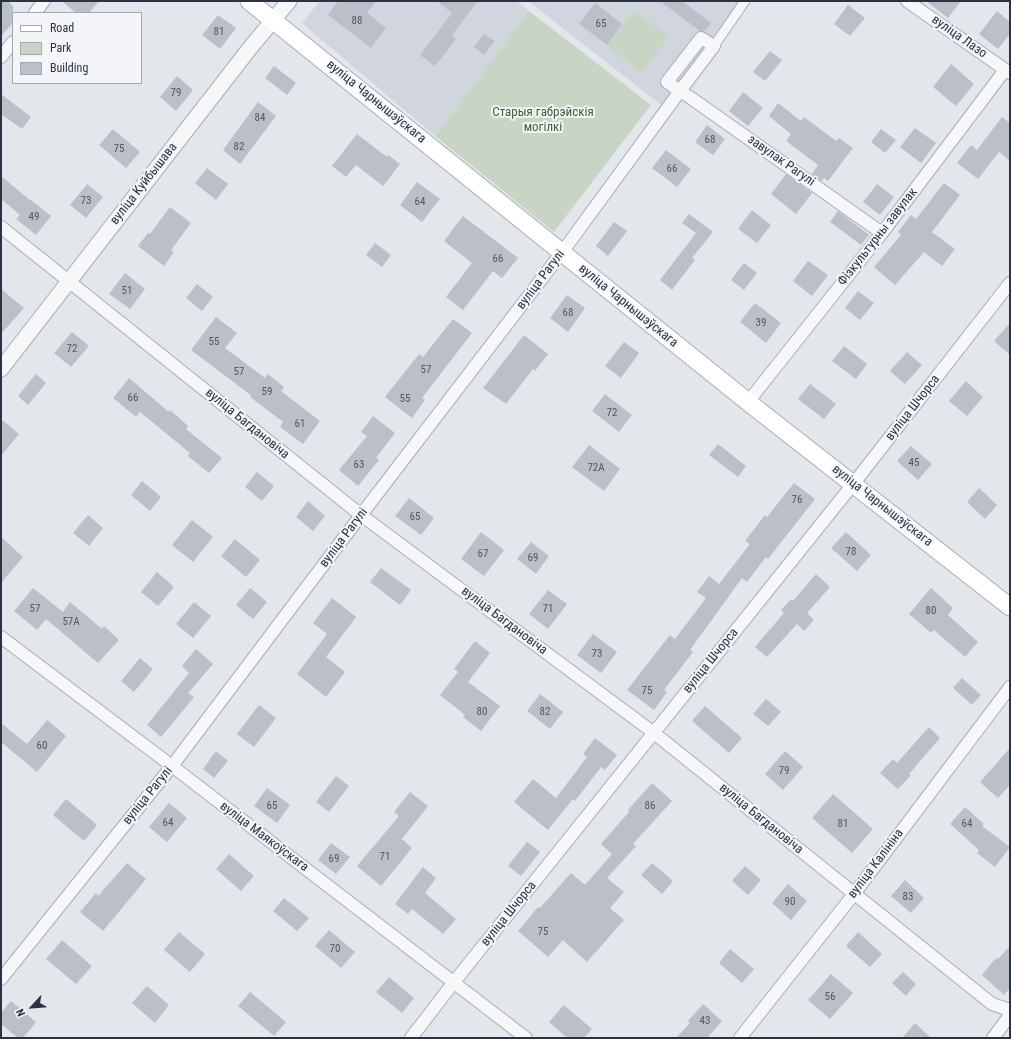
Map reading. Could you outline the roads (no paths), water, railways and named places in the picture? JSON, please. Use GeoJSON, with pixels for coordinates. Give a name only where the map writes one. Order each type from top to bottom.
{"type":"FeatureCollection","features":[{"type":"Feature","properties":{"kind":"main road","name":"вуліца Чарнышэўскага"},"geometry":{"type":"LineString","coordinates":[[249,1],[748,402],[854,483],[1010,606]]}},
{"type":"Feature","properties":{"kind":"street"},"geometry":{"type":"LineString","coordinates":[[36,12],[44,1]]}},
{"type":"Feature","properties":{"kind":"street","name":"вуліца Куйбышава"},"geometry":{"type":"LineString","coordinates":[[1,369],[289,1]]}},
{"type":"Feature","properties":{"kind":"street","name":"вуліца Рагулі"},"geometry":{"type":"LineString","coordinates":[[1,978],[172,766],[361,515],[562,253],[714,46],[745,1]]}},
{"type":"Feature","properties":{"kind":"street","name":"вуліца Лазо"},"geometry":{"type":"LineString","coordinates":[[907,1],[1007,71]]}},
{"type":"Feature","properties":{"kind":"street"},"geometry":{"type":"LineString","coordinates":[[1,57],[12,43]]}},
{"type":"Feature","properties":{"kind":"street","name":"Фізкультурны завулак"},"geometry":{"type":"LineString","coordinates":[[748,402],[882,233],[1007,71]]}},
{"type":"Feature","properties":{"kind":"street","name":"завулак Рагулі"},"geometry":{"type":"LineString","coordinates":[[680,91],[882,233]]}},
{"type":"Feature","properties":{"kind":"street","name":"вуліца Багдановіча"},"geometry":{"type":"LineString","coordinates":[[1,227],[361,515],[654,733],[992,1004],[1010,1010]]}},
{"type":"Feature","properties":{"kind":"street","name":"вуліца Шчорса"},"geometry":{"type":"LineString","coordinates":[[411,1038],[454,982],[854,483],[1010,283]]}},
{"type":"Feature","properties":{"kind":"street","name":"вуліца Маякоўскага"},"geometry":{"type":"LineString","coordinates":[[1,637],[172,766],[526,1038]]}},
{"type":"Feature","properties":{"kind":"street","name":"вуліца Калініна"},"geometry":{"type":"LineString","coordinates":[[740,1038],[854,894],[1010,687]]}},
{"type":"Feature","properties":{"kind":"street"},"geometry":{"type":"LineString","coordinates":[[993,1038],[1010,1015]]}},
{"type":"Feature","properties":{"kind":"park label","name":"Старыя габрэйскія могілкі"},"geometry":{"type":"Point","coordinates":[543,120]}}]}
